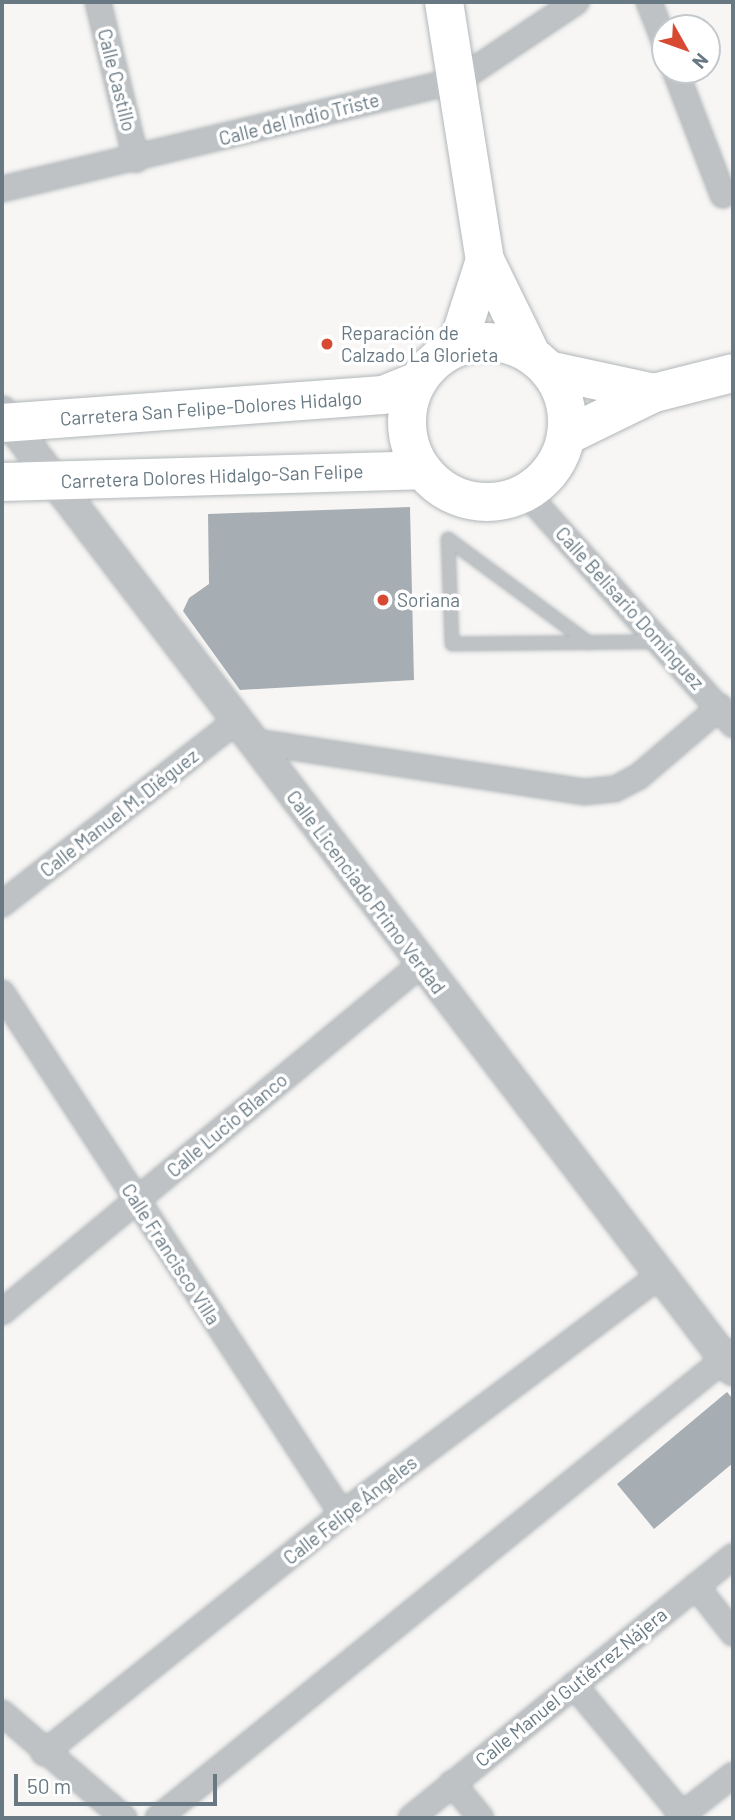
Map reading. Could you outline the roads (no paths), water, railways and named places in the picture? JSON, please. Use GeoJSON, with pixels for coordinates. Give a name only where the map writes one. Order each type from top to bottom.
{"type":"FeatureCollection","features":[{"type":"Feature","properties":{"kind":"main road"},"geometry":{"type":"LineString","coordinates":[[452,6],[459,80],[485,260],[539,362],[564,401],[566,436],[544,478],[525,492],[469,501],[422,470],[406,426],[418,381],[457,347],[485,260]]}},
{"type":"Feature","properties":{"kind":"main road"},"geometry":{"type":"LineString","coordinates":[[457,347],[495,343],[539,362],[654,393]]}},
{"type":"Feature","properties":{"kind":"main road"},"geometry":{"type":"LineString","coordinates":[[566,436],[654,393],[733,373]]}},
{"type":"Feature","properties":{"kind":"main road","name":"Carretera San Felipe-Dolores Hidalgo"},"geometry":{"type":"LineString","coordinates":[[5,420],[383,396],[418,381]]}},
{"type":"Feature","properties":{"kind":"main road","name":"Carretera Dolores Hidalgo-San Felipe"},"geometry":{"type":"LineString","coordinates":[[2,482],[422,470]]}},
{"type":"Feature","properties":{"kind":"street","name":"Calle Castillo"},"geometry":{"type":"LineString","coordinates":[[98,2],[136,159]]}},
{"type":"Feature","properties":{"kind":"street","name":"Calle del Indio Triste"},"geometry":{"type":"LineString","coordinates":[[2,188],[136,159],[459,80],[576,2]]}},
{"type":"Feature","properties":{"kind":"street"},"geometry":{"type":"LineString","coordinates":[[680,84],[723,195]]}},
{"type":"Feature","properties":{"kind":"street","name":"Calle Licenciado Primo Verdad"},"geometry":{"type":"LineString","coordinates":[[5,420],[54,480],[420,965],[660,1275],[730,1360]]}},
{"type":"Feature","properties":{"kind":"street","name":"Calle Belisario Domínguez"},"geometry":{"type":"LineString","coordinates":[[525,492],[727,716]]}},
{"type":"Feature","properties":{"kind":"street"},"geometry":{"type":"LineString","coordinates":[[244,731],[584,792],[615,789],[638,777],[727,716]]}},
{"type":"Feature","properties":{"kind":"street","name":"Calle Manuel M. Diéguez"},"geometry":{"type":"LineString","coordinates":[[2,904],[244,731]]}},
{"type":"Feature","properties":{"kind":"street","name":"Calle Lucio Blanco"},"geometry":{"type":"LineString","coordinates":[[2,1312],[420,965]]}},
{"type":"Feature","properties":{"kind":"street","name":"Calle Francisco Villa"},"geometry":{"type":"LineString","coordinates":[[2,993],[342,1514]]}},
{"type":"Feature","properties":{"kind":"street","name":"Calle Felipe Ángeles"},"geometry":{"type":"LineString","coordinates":[[44,1753],[342,1514],[660,1275]]}},
{"type":"Feature","properties":{"kind":"street"},"geometry":{"type":"LineString","coordinates":[[159,1818],[730,1360]]}},
{"type":"Feature","properties":{"kind":"street","name":"Calle Manuel Gutiérrez Nájera"},"geometry":{"type":"LineString","coordinates":[[411,1818],[733,1556]]}},
{"type":"Feature","properties":{"kind":"street"},"geometry":{"type":"LineString","coordinates":[[696,1586],[733,1633]]}},
{"type":"Feature","properties":{"kind":"street"},"geometry":{"type":"LineString","coordinates":[[574,1685],[682,1817],[733,1775]]}},
{"type":"Feature","properties":{"kind":"street"},"geometry":{"type":"LineString","coordinates":[[2,1713],[44,1753],[122,1818]]}},
{"type":"Feature","properties":{"kind":"street"},"geometry":{"type":"LineString","coordinates":[[452,1783],[481,1818]]}},
{"type":"Feature","properties":{"kind":"lane"},"geometry":{"type":"LineString","coordinates":[[589,643],[449,539],[452,645],[661,642]]}},
{"type":"Feature","properties":{"kind":"place","name":"Reparación de Calzado La Glorieta"},"geometry":{"type":"Point","coordinates":[327,344]}},
{"type":"Feature","properties":{"kind":"place","name":"Soriana"},"geometry":{"type":"Point","coordinates":[383,600]}}]}
